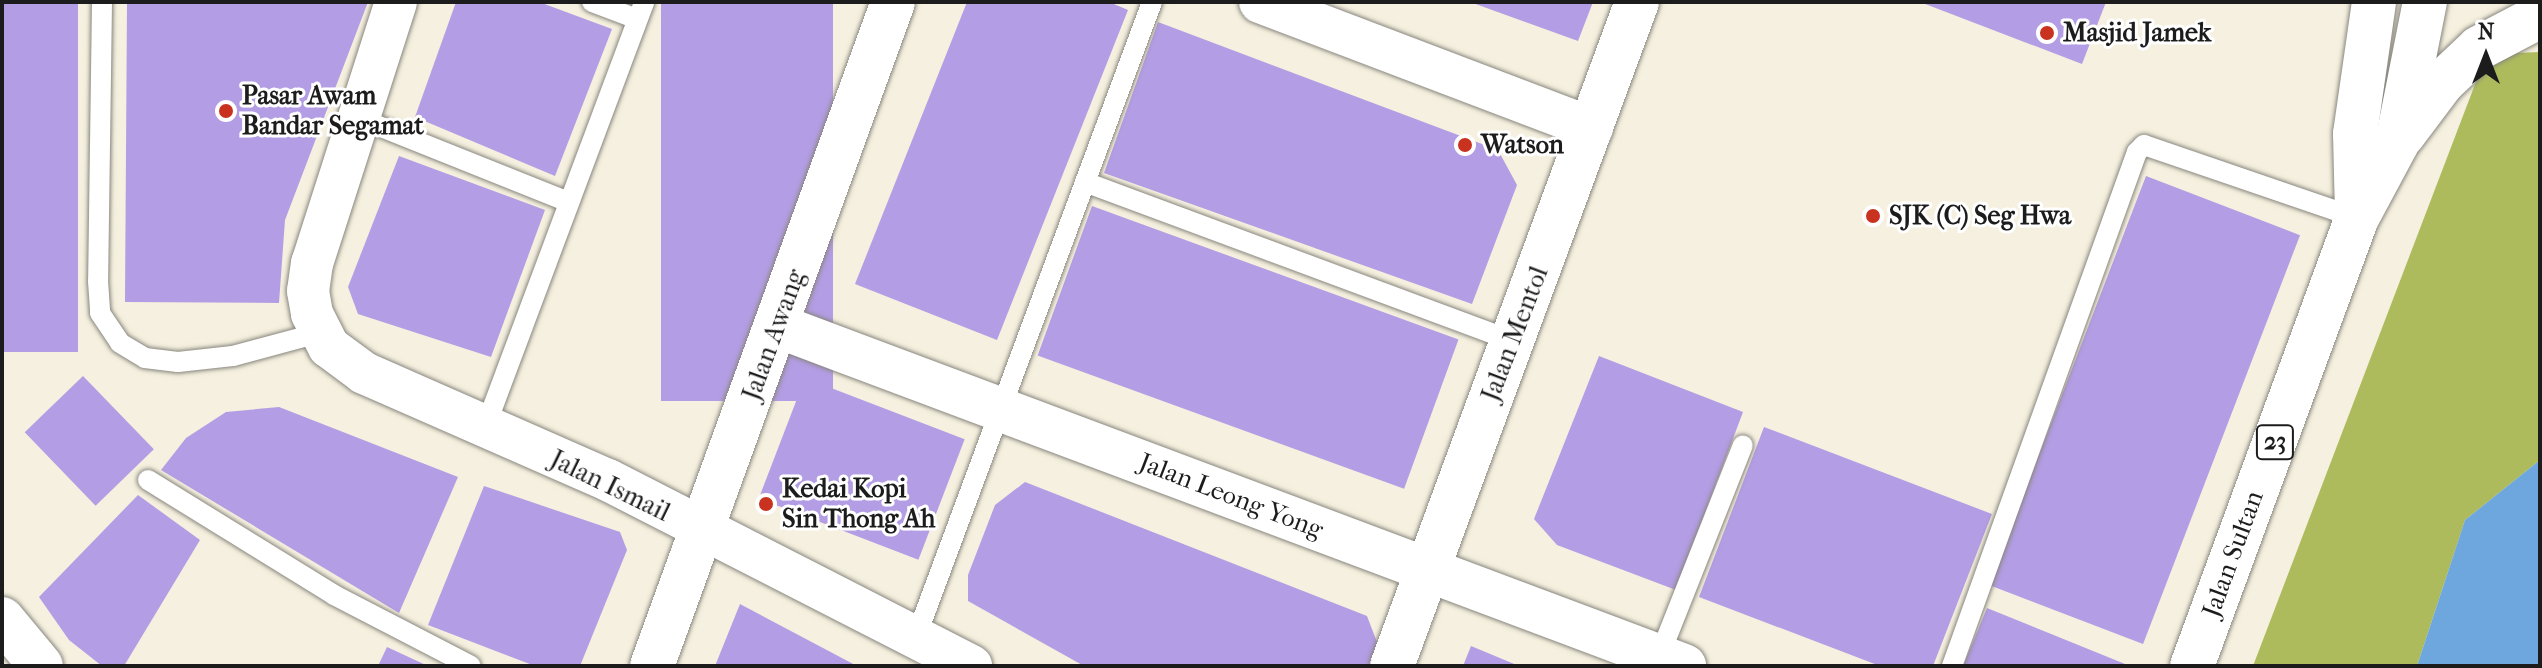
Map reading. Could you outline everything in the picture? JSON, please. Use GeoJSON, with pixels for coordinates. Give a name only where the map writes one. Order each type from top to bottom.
{"type":"FeatureCollection","features":[{"type":"Feature","properties":{"kind":"main road","name":"Jalan Awang"},"geometry":{"type":"LineString","coordinates":[[652,666],[778,326],[893,2]]}},
{"type":"Feature","properties":{"kind":"main road","name":"Jalan Mentol"},"geometry":{"type":"LineString","coordinates":[[1392,666],[1637,2]]}},
{"type":"Feature","properties":{"kind":"main road","name":"Jalan Sultan"},"geometry":{"type":"LineString","coordinates":[[2357,218],[2355,134],[2374,2]]}},
{"type":"Feature","properties":{"kind":"main road","name":"Jalan Sultan"},"geometry":{"type":"LineString","coordinates":[[2192,666],[2357,218],[2397,143],[2425,2]]}},
{"type":"Feature","properties":{"kind":"main road"},"geometry":{"type":"LineString","coordinates":[[2397,143],[2442,83],[2479,48],[2519,22],[2540,16]]}},
{"type":"Feature","properties":{"kind":"main road","name":"Jalan Leong Yong"},"geometry":{"type":"LineString","coordinates":[[778,326],[1666,663]]}},
{"type":"Feature","properties":{"kind":"main road"},"geometry":{"type":"LineString","coordinates":[[2,619],[41,666]]}},
{"type":"Feature","properties":{"kind":"street"},"geometry":{"type":"LineString","coordinates":[[319,333],[308,291],[312,263],[356,117],[396,2]]}},
{"type":"Feature","properties":{"kind":"street"},"geometry":{"type":"LineString","coordinates":[[1260,2],[1592,128]]}},
{"type":"Feature","properties":{"kind":"street","name":"Jalan Ismail"},"geometry":{"type":"LineString","coordinates":[[319,333],[329,347],[364,373],[608,480],[700,531],[971,666]]}},
{"type":"Feature","properties":{"kind":"lane"},"geometry":{"type":"LineString","coordinates":[[102,2],[98,281],[100,313],[113,333],[145,358],[178,362],[233,356],[319,333]]}},
{"type":"Feature","properties":{"kind":"lane"},"geometry":{"type":"LineString","coordinates":[[485,428],[640,10],[592,2]]}},
{"type":"Feature","properties":{"kind":"lane"},"geometry":{"type":"LineString","coordinates":[[916,637],[1152,2]]}},
{"type":"Feature","properties":{"kind":"lane"},"geometry":{"type":"LineString","coordinates":[[356,117],[569,202]]}},
{"type":"Feature","properties":{"kind":"lane"},"geometry":{"type":"LineString","coordinates":[[1952,666],[2137,152],[2144,145],[2357,218]]}},
{"type":"Feature","properties":{"kind":"lane"},"geometry":{"type":"LineString","coordinates":[[1085,182],[1512,341]]}},
{"type":"Feature","properties":{"kind":"lane"},"geometry":{"type":"LineString","coordinates":[[1666,663],[1743,445]]}},
{"type":"Feature","properties":{"kind":"lane"},"geometry":{"type":"LineString","coordinates":[[148,480],[334,595],[471,666]]}},
{"type":"Feature","properties":{"kind":"green space"},"geometry":{"type":"Polygon","coordinates":[[[2540,52],[2540,460],[2465,520],[2417,666],[2253,666],[2482,66],[2514,53],[2540,52]]]}},
{"type":"Feature","properties":{"kind":"water"},"geometry":{"type":"Polygon","coordinates":[[[2540,460],[2540,666],[2417,666],[2465,520],[2540,460]]]}},
{"type":"Feature","properties":{"kind":"building"},"geometry":{"type":"Polygon","coordinates":[[[2,2],[78,2],[78,352],[2,352],[2,2]]]}},
{"type":"Feature","properties":{"kind":"building","name":"Pasar Awam Bandar Segamat"},"geometry":{"type":"Polygon","coordinates":[[[127,2],[368,2],[285,220],[279,303],[125,302],[127,2]]]}},
{"type":"Feature","properties":{"kind":"building"},"geometry":{"type":"Polygon","coordinates":[[[456,2],[539,2],[612,29],[555,176],[415,117],[456,2]]]}},
{"type":"Feature","properties":{"kind":"building"},"geometry":{"type":"Polygon","coordinates":[[[661,2],[833,2],[833,401],[661,401],[661,2]]]}},
{"type":"Feature","properties":{"kind":"building"},"geometry":{"type":"Polygon","coordinates":[[[967,2],[1109,2],[1128,10],[997,340],[855,284],[967,2]]]}},
{"type":"Feature","properties":{"kind":"building"},"geometry":{"type":"Polygon","coordinates":[[[1470,2],[1593,2],[1578,41],[1470,2]]]}},
{"type":"Feature","properties":{"kind":"building","name":"Masjid Jamek"},"geometry":{"type":"Polygon","coordinates":[[[1920,2],[2106,2],[2082,64],[1920,2]]]}},
{"type":"Feature","properties":{"kind":"building"},"geometry":{"type":"Polygon","coordinates":[[[1158,22],[1498,150],[1517,185],[1472,304],[1104,173],[1158,22]]]}},
{"type":"Feature","properties":{"kind":"building"},"geometry":{"type":"Polygon","coordinates":[[[399,156],[545,210],[491,357],[358,314],[348,287],[399,156]]]}},
{"type":"Feature","properties":{"kind":"building"},"geometry":{"type":"Polygon","coordinates":[[[2146,176],[2300,235],[2143,644],[1989,585],[2146,176]]]}},
{"type":"Feature","properties":{"kind":"building"},"geometry":{"type":"Polygon","coordinates":[[[1092,206],[1458,339],[1404,489],[1038,355],[1092,206]]]}},
{"type":"Feature","properties":{"kind":"building"},"geometry":{"type":"Polygon","coordinates":[[[1599,356],[1743,412],[1676,590],[1557,545],[1534,519],[1599,356]]]}},
{"type":"Feature","properties":{"kind":"building"},"geometry":{"type":"Polygon","coordinates":[[[83,376],[154,449],[96,506],[25,432],[83,376]]]}},
{"type":"Feature","properties":{"kind":"building"},"geometry":{"type":"Polygon","coordinates":[[[805,378],[965,439],[918,560],[759,498],[805,378]]]}},
{"type":"Feature","properties":{"kind":"building"},"geometry":{"type":"Polygon","coordinates":[[[279,407],[458,477],[399,613],[161,470],[186,438],[226,412],[279,407]]]}},
{"type":"Feature","properties":{"kind":"building"},"geometry":{"type":"Polygon","coordinates":[[[1764,427],[1992,514],[1933,666],[1880,666],[1699,597],[1764,427]]]}},
{"type":"Feature","properties":{"kind":"building"},"geometry":{"type":"Polygon","coordinates":[[[1025,482],[1367,616],[1380,650],[1374,666],[1084,666],[968,601],[968,575],[995,505],[1025,482]]]}},
{"type":"Feature","properties":{"kind":"building"},"geometry":{"type":"Polygon","coordinates":[[[484,486],[620,532],[627,550],[580,666],[535,666],[428,625],[484,486]]]}},
{"type":"Feature","properties":{"kind":"building"},"geometry":{"type":"Polygon","coordinates":[[[138,495],[200,540],[124,666],[102,666],[69,640],[39,597],[138,495]]]}},
{"type":"Feature","properties":{"kind":"building"},"geometry":{"type":"Polygon","coordinates":[[[740,604],[857,666],[715,666],[740,604]]]}},
{"type":"Feature","properties":{"kind":"building"},"geometry":{"type":"Polygon","coordinates":[[[1987,608],[2130,666],[1963,666],[1987,608]]]}},
{"type":"Feature","properties":{"kind":"building"},"geometry":{"type":"Polygon","coordinates":[[[1471,646],[1519,666],[1463,666],[1471,646]]]}},
{"type":"Feature","properties":{"kind":"building"},"geometry":{"type":"Polygon","coordinates":[[[387,647],[428,666],[378,666],[387,647]]]}},
{"type":"Feature","properties":{"kind":"place","name":"Masjid Jamek"},"geometry":{"type":"Point","coordinates":[2047,33]}},
{"type":"Feature","properties":{"kind":"place","name":"Pasar Awam Bandar Segamat"},"geometry":{"type":"Point","coordinates":[226,111]}},
{"type":"Feature","properties":{"kind":"place","name":"Watson"},"geometry":{"type":"Point","coordinates":[1465,145]}},
{"type":"Feature","properties":{"kind":"place","name":"SJK (C) Seg Hwa"},"geometry":{"type":"Point","coordinates":[1873,216]}},
{"type":"Feature","properties":{"kind":"place","name":"Kedai Kopi Sin Thong Ah"},"geometry":{"type":"Point","coordinates":[766,504]}}]}
